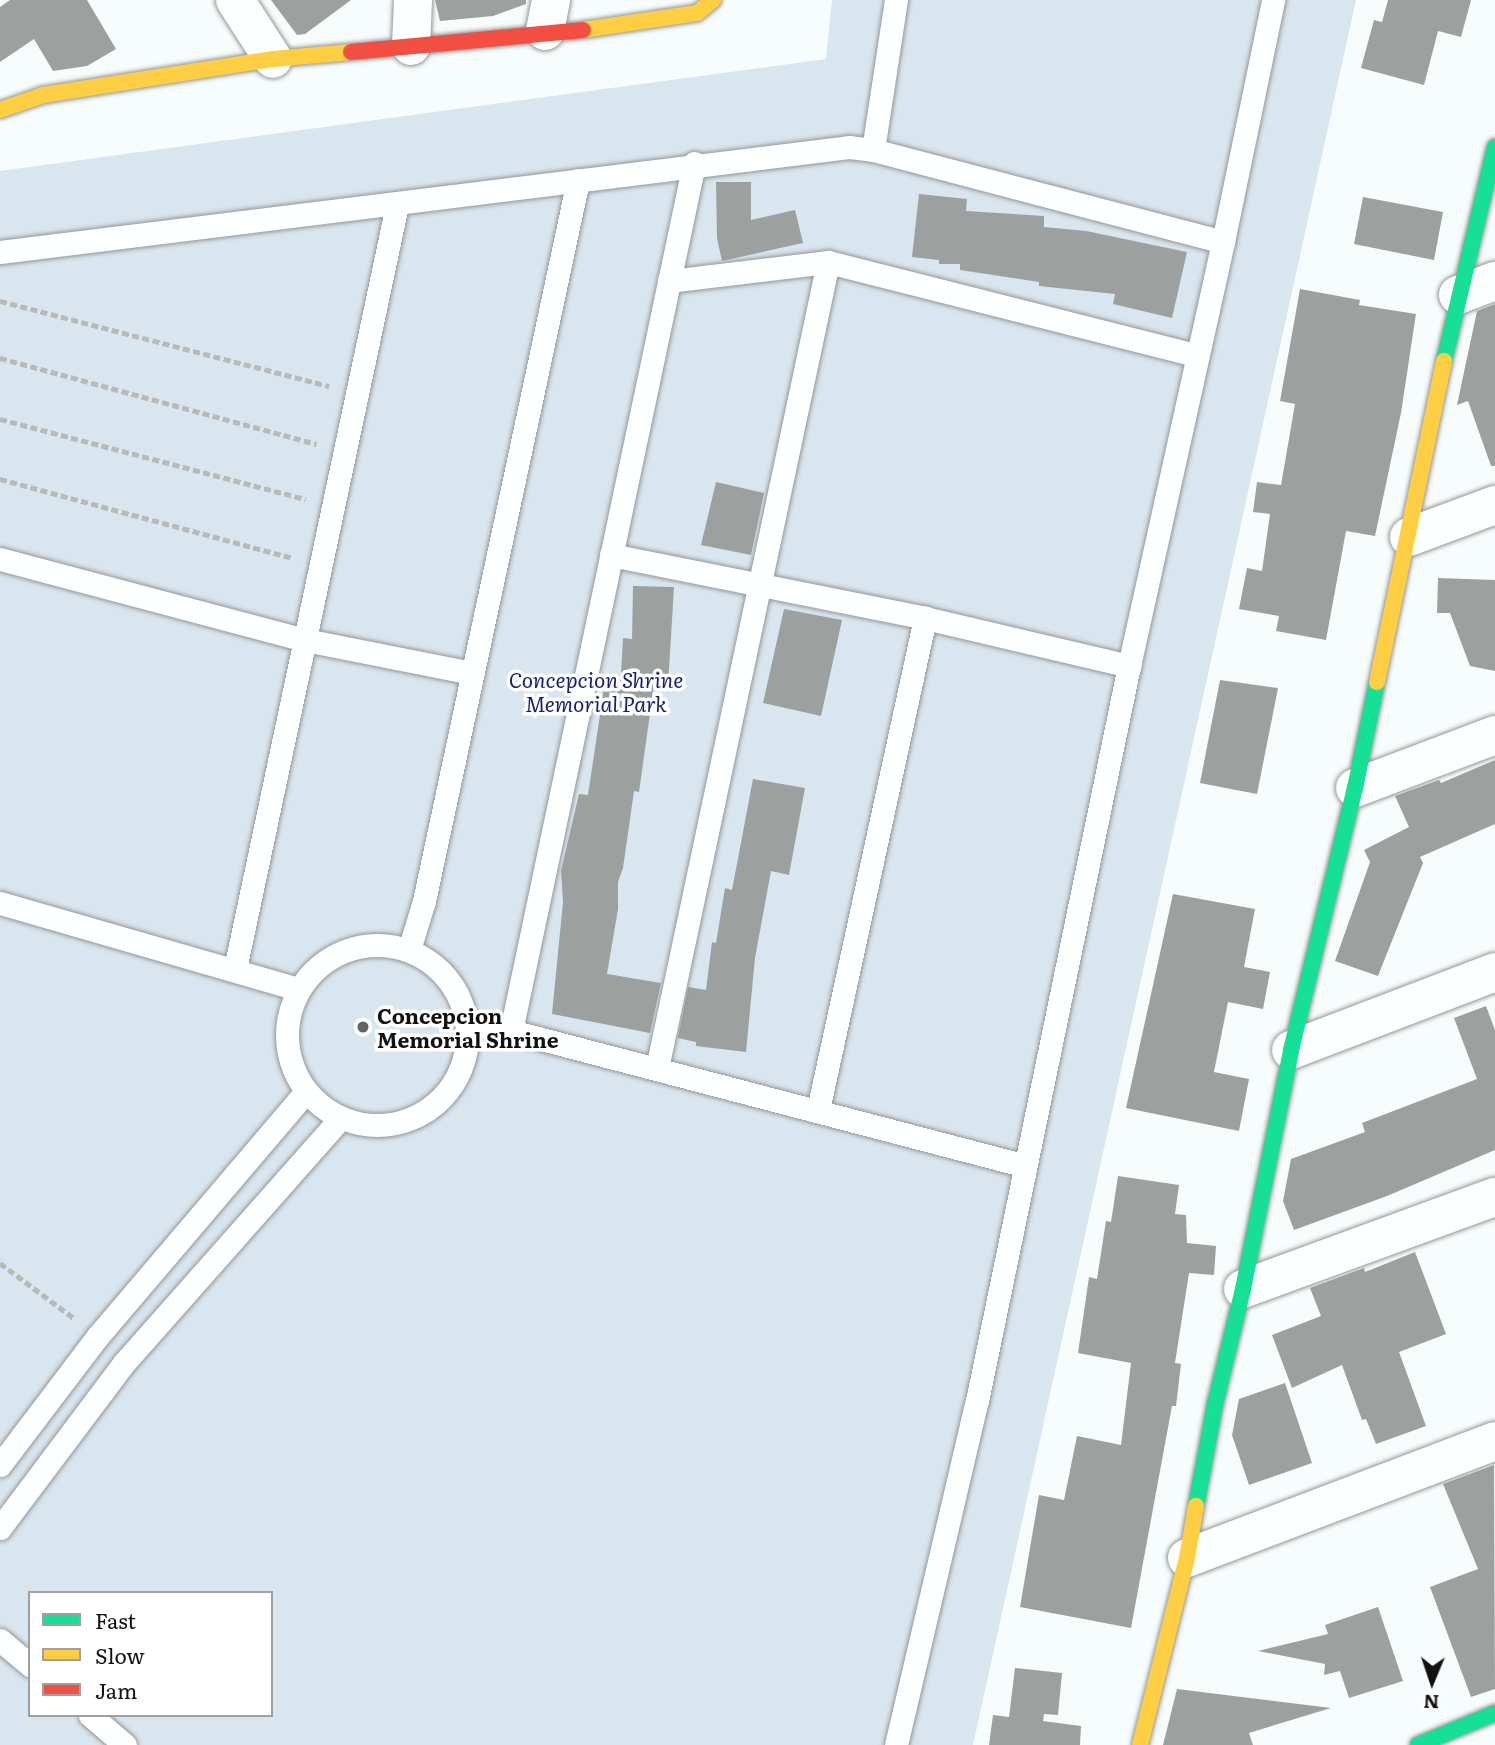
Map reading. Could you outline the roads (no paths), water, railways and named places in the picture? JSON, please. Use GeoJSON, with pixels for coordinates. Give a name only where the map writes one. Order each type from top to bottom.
{"type":"FeatureCollection","features":[{"type":"Feature","properties":{"kind":"street"},"geometry":{"type":"LineString","coordinates":[[235,0],[273,59]]}},
{"type":"Feature","properties":{"kind":"street"},"geometry":{"type":"LineString","coordinates":[[411,46],[413,0]]}},
{"type":"Feature","properties":{"kind":"street"},"geometry":{"type":"LineString","coordinates":[[0,110],[43,95],[273,59],[411,46],[548,15],[610,27],[702,4]]}},
{"type":"Feature","properties":{"kind":"street"},"geometry":{"type":"LineString","coordinates":[[1140,1745],[1187,1558],[1215,1404],[1243,1289],[1291,1051],[1355,788],[1458,295],[1495,147]]}},
{"type":"Feature","properties":{"kind":"street"},"geometry":{"type":"LineString","coordinates":[[1458,295],[1495,281]]}},
{"type":"Feature","properties":{"kind":"street"},"geometry":{"type":"LineString","coordinates":[[1409,537],[1495,505]]}},
{"type":"Feature","properties":{"kind":"street"},"geometry":{"type":"LineString","coordinates":[[1355,788],[1495,735]]}},
{"type":"Feature","properties":{"kind":"street"},"geometry":{"type":"LineString","coordinates":[[1291,1051],[1495,972]]}},
{"type":"Feature","properties":{"kind":"street"},"geometry":{"type":"LineString","coordinates":[[1243,1289],[1495,1197]]}},
{"type":"Feature","properties":{"kind":"street"},"geometry":{"type":"LineString","coordinates":[[1187,1558],[1495,1441]]}},
{"type":"Feature","properties":{"kind":"street"},"geometry":{"type":"LineString","coordinates":[[1418,1745],[1495,1713]]}},
{"type":"Feature","properties":{"kind":"lane"},"geometry":{"type":"LineString","coordinates":[[873,150],[896,0]]}},
{"type":"Feature","properties":{"kind":"lane"},"geometry":{"type":"LineString","coordinates":[[896,1745],[977,1401],[1129,666],[1223,242],[1273,0]]}},
{"type":"Feature","properties":{"kind":"lane"},"geometry":{"type":"LineString","coordinates":[[0,252],[397,205],[694,163],[849,147],[873,150],[1223,242]]}},
{"type":"Feature","properties":{"kind":"lane"},"geometry":{"type":"LineString","coordinates":[[511,1031],[694,163]]}},
{"type":"Feature","properties":{"kind":"lane"},"geometry":{"type":"LineString","coordinates":[[410,950],[424,901],[578,180]]}},
{"type":"Feature","properties":{"kind":"lane"},"geometry":{"type":"LineString","coordinates":[[236,969],[397,205]]}},
{"type":"Feature","properties":{"kind":"lane"},"geometry":{"type":"LineString","coordinates":[[669,281],[828,262],[1196,355]]}},
{"type":"Feature","properties":{"kind":"lane"},"geometry":{"type":"LineString","coordinates":[[657,1068],[828,262]]}},
{"type":"Feature","properties":{"kind":"lane"},"geometry":{"type":"LineString","coordinates":[[611,555],[925,618],[1129,666]]}},
{"type":"Feature","properties":{"kind":"lane"},"geometry":{"type":"LineString","coordinates":[[0,559],[305,640],[471,673]]}},
{"type":"Feature","properties":{"kind":"lane"},"geometry":{"type":"LineString","coordinates":[[818,1110],[925,618]]}},
{"type":"Feature","properties":{"kind":"lane"},"geometry":{"type":"LineString","coordinates":[[0,903],[236,969],[297,989]]}},
{"type":"Feature","properties":{"kind":"lane"},"geometry":{"type":"LineString","coordinates":[[384,944],[410,950],[431,962],[449,979],[461,1001],[467,1025],[466,1056],[453,1085],[431,1108],[403,1122],[372,1125],[341,1118],[322,1108],[306,1092],[289,1060],[286,1024],[297,989],[313,969],[334,954],[358,946],[384,944]]}},
{"type":"Feature","properties":{"kind":"lane"},"geometry":{"type":"LineString","coordinates":[[467,1025],[511,1031],[1026,1166]]}},
{"type":"Feature","properties":{"kind":"lane"},"geometry":{"type":"LineString","coordinates":[[0,1465],[98,1336],[306,1092]]}},
{"type":"Feature","properties":{"kind":"lane"},"geometry":{"type":"LineString","coordinates":[[0,1528],[124,1363],[341,1118]]}},
{"type":"Feature","properties":{"kind":"lane"},"geometry":{"type":"LineString","coordinates":[[0,1640],[28,1663]]}},
{"type":"Feature","properties":{"kind":"lane"},"geometry":{"type":"LineString","coordinates":[[92,1717],[125,1745]]}},
{"type":"Feature","properties":{"kind":"place","name":"Concepcion Memorial Shrine"},"geometry":{"type":"Point","coordinates":[363,1027]}},
{"type":"Feature","properties":{"kind":"park label","name":"Concepcion Shrine Memorial Park"},"geometry":{"type":"Point","coordinates":[596,691]}}]}
